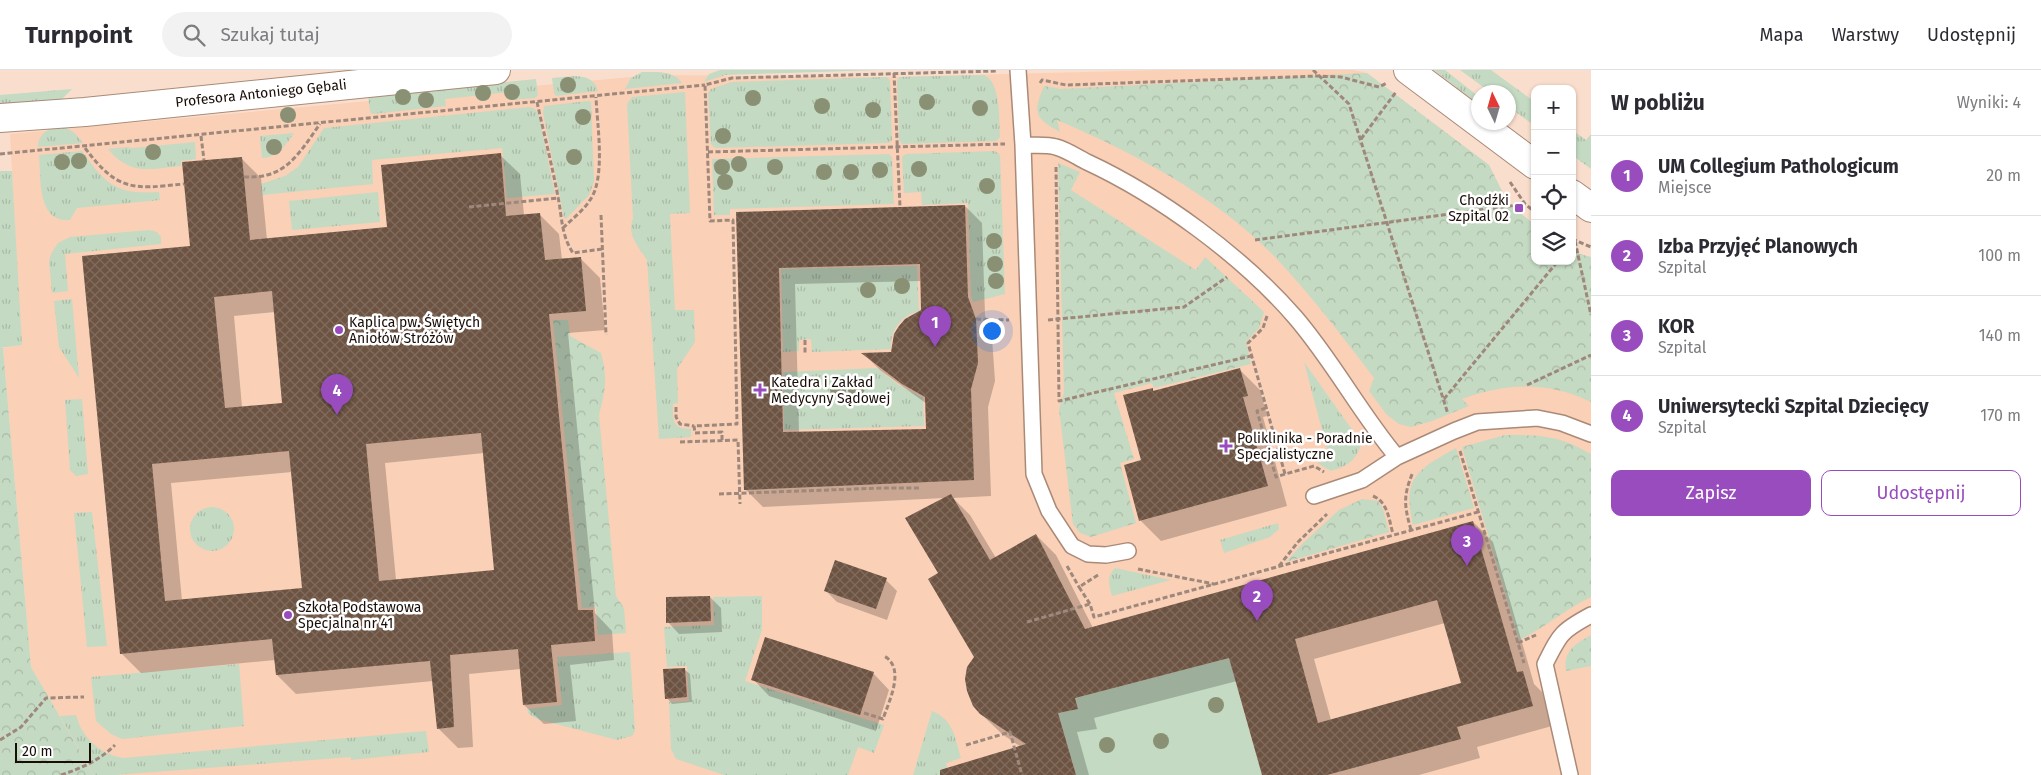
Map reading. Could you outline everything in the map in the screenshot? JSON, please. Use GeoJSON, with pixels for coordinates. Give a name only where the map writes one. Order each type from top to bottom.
{"type":"FeatureCollection","features":[{"type":"Feature","properties":{"kind":"street","name":"Profesora Antoniego Gębali"},"geometry":{"type":"LineString","coordinates":[[13,118],[496,70]]}},
{"type":"Feature","properties":{"kind":"street"},"geometry":{"type":"LineString","coordinates":[[1400,79],[1531,163]]}},
{"type":"Feature","properties":{"kind":"street"},"geometry":{"type":"LineString","coordinates":[[1576,197],[1591,208]]}},
{"type":"Feature","properties":{"kind":"lane"},"geometry":{"type":"LineString","coordinates":[[1018,70],[1034,474],[1050,511],[1072,546],[1088,554],[1106,555],[1128,551]]}},
{"type":"Feature","properties":{"kind":"lane"},"geometry":{"type":"LineString","coordinates":[[1022,145],[1056,147],[1106,170],[1201,232],[1248,270],[1294,316],[1324,354],[1379,436],[1397,457]]}},
{"type":"Feature","properties":{"kind":"lane"},"geometry":{"type":"LineString","coordinates":[[1314,496],[1362,480],[1397,457],[1477,422],[1537,418],[1562,422],[1591,434]]}},
{"type":"Feature","properties":{"kind":"lane"},"geometry":{"type":"LineString","coordinates":[[1570,775],[1545,664],[1560,635],[1569,627],[1591,615]]}},
{"type":"Feature","properties":{"kind":"path"},"geometry":{"type":"LineString","coordinates":[[1314,70],[1318,76],[1349,104],[1454,431],[1526,668],[1545,664]]}},
{"type":"Feature","properties":{"kind":"path"},"geometry":{"type":"LineString","coordinates":[[0,154],[85,148],[705,85],[732,78],[999,71]]}},
{"type":"Feature","properties":{"kind":"path"},"geometry":{"type":"LineString","coordinates":[[894,73],[900,207]]}},
{"type":"Feature","properties":{"kind":"path"},"geometry":{"type":"LineString","coordinates":[[1039,85],[1042,80],[1066,85],[1318,76],[1341,77],[1379,87],[1400,79]]}},
{"type":"Feature","properties":{"kind":"path"},"geometry":{"type":"LineString","coordinates":[[1360,140],[1400,79]]}},
{"type":"Feature","properties":{"kind":"path"},"geometry":{"type":"LineString","coordinates":[[676,407],[676,417],[680,424],[694,426],[737,424],[733,220],[710,221],[705,85]]}},
{"type":"Feature","properties":{"kind":"path"},"geometry":{"type":"LineString","coordinates":[[562,228],[590,201],[598,186],[596,96]]}},
{"type":"Feature","properties":{"kind":"path"},"geometry":{"type":"LineString","coordinates":[[537,102],[558,198],[562,228],[568,246],[573,252],[602,249]]}},
{"type":"Feature","properties":{"kind":"path"},"geometry":{"type":"LineString","coordinates":[[244,177],[268,175],[283,168],[294,158],[320,124]]}},
{"type":"Feature","properties":{"kind":"path"},"geometry":{"type":"LineString","coordinates":[[201,136],[204,160]]}},
{"type":"Feature","properties":{"kind":"path"},"geometry":{"type":"LineString","coordinates":[[708,152],[1022,145]]}},
{"type":"Feature","properties":{"kind":"path"},"geometry":{"type":"LineString","coordinates":[[1056,147],[1059,401],[1251,356]]}},
{"type":"Feature","properties":{"kind":"path"},"geometry":{"type":"LineString","coordinates":[[85,148],[99,166],[112,178],[126,186],[144,188],[184,184]]}},
{"type":"Feature","properties":{"kind":"path"},"geometry":{"type":"LineString","coordinates":[[1506,177],[1524,204],[1531,209]]}},
{"type":"Feature","properties":{"kind":"path"},"geometry":{"type":"LineString","coordinates":[[468,207],[558,198]]}},
{"type":"Feature","properties":{"kind":"path"},"geometry":{"type":"LineString","coordinates":[[1255,240],[1524,204]]}},
{"type":"Feature","properties":{"kind":"path"},"geometry":{"type":"LineString","coordinates":[[601,215],[606,335]]}},
{"type":"Feature","properties":{"kind":"path"},"geometry":{"type":"LineString","coordinates":[[1576,243],[1591,247]]}},
{"type":"Feature","properties":{"kind":"path"},"geometry":{"type":"LineString","coordinates":[[1576,254],[1591,315]]}},
{"type":"Feature","properties":{"kind":"path"},"geometry":{"type":"LineString","coordinates":[[1443,399],[1555,265]]}},
{"type":"Feature","properties":{"kind":"path"},"geometry":{"type":"LineString","coordinates":[[976,320],[1059,319],[1184,307],[1231,274]]}},
{"type":"Feature","properties":{"kind":"path"},"geometry":{"type":"LineString","coordinates":[[1264,310],[1267,316],[1263,328],[1248,343],[1285,474]]}},
{"type":"Feature","properties":{"kind":"path"},"geometry":{"type":"LineString","coordinates":[[805,340],[805,355]]}},
{"type":"Feature","properties":{"kind":"path"},"geometry":{"type":"LineString","coordinates":[[1527,385],[1591,355]]}},
{"type":"Feature","properties":{"kind":"path"},"geometry":{"type":"LineString","coordinates":[[1266,408],[1256,411],[1276,477],[1314,466],[1327,473]]}},
{"type":"Feature","properties":{"kind":"path"},"geometry":{"type":"LineString","coordinates":[[694,426],[694,433],[722,432],[722,440]]}},
{"type":"Feature","properties":{"kind":"path"},"geometry":{"type":"LineString","coordinates":[[680,442],[738,440],[740,504]]}},
{"type":"Feature","properties":{"kind":"path"},"geometry":{"type":"LineString","coordinates":[[1261,461],[1270,459]]}},
{"type":"Feature","properties":{"kind":"path"},"geometry":{"type":"LineString","coordinates":[[1411,530],[1404,500],[1406,488],[1417,468]]}},
{"type":"Feature","properties":{"kind":"path"},"geometry":{"type":"LineString","coordinates":[[719,494],[920,488]]}},
{"type":"Feature","properties":{"kind":"path"},"geometry":{"type":"LineString","coordinates":[[1278,567],[1298,542],[1334,509]]}},
{"type":"Feature","properties":{"kind":"path"},"geometry":{"type":"LineString","coordinates":[[1103,571],[1079,587],[1090,604],[1094,618],[1478,512]]}},
{"type":"Feature","properties":{"kind":"path"},"geometry":{"type":"LineString","coordinates":[[1135,568],[1214,584]]}},
{"type":"Feature","properties":{"kind":"path"},"geometry":{"type":"LineString","coordinates":[[1027,622],[1090,604]]}},
{"type":"Feature","properties":{"kind":"path"},"geometry":{"type":"LineString","coordinates":[[864,713],[883,719],[896,670],[892,662],[884,656]]}},
{"type":"Feature","properties":{"kind":"path"},"geometry":{"type":"LineString","coordinates":[[0,740],[21,727],[46,698],[84,697]]}},
{"type":"Feature","properties":{"kind":"path"},"geometry":{"type":"LineString","coordinates":[[966,744],[1010,732],[1022,775]]}},
{"type":"Feature","properties":{"kind":"path"},"geometry":{"type":"LineString","coordinates":[[61,775],[82,768],[106,754],[115,745]]}},
{"type":"Feature","properties":{"kind":"shaded area"},"geometry":{"type":"Polygon","coordinates":[[[1167,70],[1354,70],[1367,73],[1489,165],[1508,203],[1531,222],[1531,265],[1576,265],[1576,253],[1591,257],[1591,775],[94,775],[31,667],[3,348],[21,345],[10,134],[653,75],[887,77],[1167,70]]]}},
{"type":"Feature","properties":{"kind":"green space"},"geometry":{"type":"Polygon","coordinates":[[[720,70],[880,70],[725,75],[704,82],[709,74],[720,70]]]}},
{"type":"Feature","properties":{"kind":"green space"},"geometry":{"type":"Polygon","coordinates":[[[1434,70],[1445,70],[1471,90],[1471,99],[1434,70]]]}},
{"type":"Feature","properties":{"kind":"green space"},"geometry":{"type":"Polygon","coordinates":[[[1460,70],[1491,70],[1512,85],[1480,85],[1460,70]]]}},
{"type":"Feature","properties":{"kind":"green space"},"geometry":{"type":"Polygon","coordinates":[[[642,72],[670,74],[682,83],[625,89],[631,78],[642,72]]]}},
{"type":"Feature","properties":{"kind":"green space"},"geometry":{"type":"Polygon","coordinates":[[[1367,73],[1489,165],[1508,203],[1531,222],[1531,265],[1576,265],[1576,253],[1591,257],[1591,402],[1559,390],[1511,387],[1462,399],[1469,406],[1432,421],[1411,427],[1399,424],[1387,415],[1369,391],[1374,378],[1339,332],[1288,271],[1252,235],[1201,196],[1115,146],[1057,120],[1060,132],[1045,123],[1038,114],[1037,108],[1044,86],[1061,89],[1367,73]]]}},
{"type":"Feature","properties":{"kind":"green space"},"geometry":{"type":"Polygon","coordinates":[[[984,75],[994,85],[998,102],[1000,137],[996,141],[902,144],[899,140],[897,81],[899,77],[984,75]]]}},
{"type":"Feature","properties":{"kind":"green space"},"geometry":{"type":"Polygon","coordinates":[[[574,76],[589,79],[595,84],[598,91],[556,96],[552,78],[574,76]]]}},
{"type":"Feature","properties":{"kind":"green space"},"geometry":{"type":"Polygon","coordinates":[[[887,77],[890,81],[892,140],[889,143],[715,148],[711,144],[708,93],[711,89],[732,82],[887,77]]]}},
{"type":"Feature","properties":{"kind":"green space"},"geometry":{"type":"Polygon","coordinates":[[[536,79],[538,95],[535,98],[510,100],[509,92],[445,99],[446,106],[372,114],[370,111],[368,96],[536,79]]]}},
{"type":"Feature","properties":{"kind":"green space"},"geometry":{"type":"Polygon","coordinates":[[[1516,88],[1531,99],[1531,123],[1516,112],[1516,88]]]}},
{"type":"Feature","properties":{"kind":"green space"},"geometry":{"type":"Polygon","coordinates":[[[72,89],[62,99],[0,104],[0,95],[72,89]]]}},
{"type":"Feature","properties":{"kind":"green space"},"geometry":{"type":"Polygon","coordinates":[[[685,92],[690,213],[670,214],[675,310],[694,310],[695,342],[677,369],[678,403],[673,404],[673,410],[677,426],[691,429],[691,437],[659,439],[647,260],[634,241],[631,230],[633,219],[627,104],[632,97],[685,92]]]}},
{"type":"Feature","properties":{"kind":"green space"},"geometry":{"type":"Polygon","coordinates":[[[591,102],[594,182],[589,195],[566,219],[564,218],[543,113],[544,106],[591,102]]]}},
{"type":"Feature","properties":{"kind":"green space"},"geometry":{"type":"Polygon","coordinates":[[[530,107],[535,109],[539,116],[555,194],[507,198],[502,148],[372,160],[373,184],[262,195],[261,184],[285,176],[298,167],[324,128],[530,107]]]}},
{"type":"Feature","properties":{"kind":"green space"},"geometry":{"type":"Polygon","coordinates":[[[55,127],[71,130],[83,143],[38,147],[39,140],[43,134],[55,127]]]}},
{"type":"Feature","properties":{"kind":"green space"},"geometry":{"type":"Polygon","coordinates":[[[294,133],[277,153],[262,158],[260,136],[294,133]]]}},
{"type":"Feature","properties":{"kind":"green space"},"geometry":{"type":"Polygon","coordinates":[[[1576,133],[1586,140],[1591,134],[1591,169],[1576,158],[1576,133]]]}},
{"type":"Feature","properties":{"kind":"green space"},"geometry":{"type":"Polygon","coordinates":[[[195,142],[196,159],[181,161],[181,166],[150,169],[133,167],[116,158],[108,149],[133,148],[195,142]]]}},
{"type":"Feature","properties":{"kind":"green space"},"geometry":{"type":"Polygon","coordinates":[[[82,151],[98,172],[113,185],[132,191],[159,192],[160,200],[77,208],[70,220],[59,219],[46,207],[41,186],[39,155],[82,151]]]}},
{"type":"Feature","properties":{"kind":"green space"},"geometry":{"type":"Polygon","coordinates":[[[995,151],[1000,155],[1005,294],[973,302],[971,295],[968,203],[922,205],[921,192],[904,193],[902,157],[906,154],[995,151]]]}},
{"type":"Feature","properties":{"kind":"green space"},"geometry":{"type":"Polygon","coordinates":[[[889,154],[892,157],[894,204],[730,209],[730,215],[714,215],[712,159],[889,154]]]}},
{"type":"Feature","properties":{"kind":"green space"},"geometry":{"type":"Polygon","coordinates":[[[1058,163],[1080,172],[1071,190],[1196,270],[1205,257],[1264,312],[1259,328],[1246,342],[1251,364],[1154,388],[1152,383],[1114,393],[1134,459],[1120,463],[1136,523],[1091,537],[1080,533],[1073,524],[1059,409],[1064,393],[1058,163]]]}},
{"type":"Feature","properties":{"kind":"green space"},"geometry":{"type":"Polygon","coordinates":[[[0,171],[12,171],[22,345],[0,348],[0,171]]]}},
{"type":"Feature","properties":{"kind":"green space"},"geometry":{"type":"Polygon","coordinates":[[[378,192],[380,222],[292,230],[289,201],[378,192]]]}},
{"type":"Feature","properties":{"kind":"green space"},"geometry":{"type":"Polygon","coordinates":[[[149,230],[157,232],[161,237],[161,244],[65,254],[68,291],[52,293],[49,261],[58,243],[70,237],[149,230]]]}},
{"type":"Feature","properties":{"kind":"green space"},"geometry":{"type":"Polygon","coordinates":[[[917,266],[919,311],[907,316],[898,325],[892,336],[891,349],[812,352],[811,339],[799,340],[799,351],[783,352],[781,269],[917,266]]]}},
{"type":"Feature","properties":{"kind":"green space"},"geometry":{"type":"Polygon","coordinates":[[[72,299],[79,378],[59,347],[54,301],[72,299]]]}},
{"type":"Feature","properties":{"kind":"green space"},"geometry":{"type":"Polygon","coordinates":[[[553,320],[568,320],[570,336],[601,353],[605,385],[599,415],[616,596],[624,608],[626,633],[598,635],[596,607],[582,608],[553,320]]]}},
{"type":"Feature","properties":{"kind":"green space"},"geometry":{"type":"Polygon","coordinates":[[[0,348],[3,348],[31,667],[94,775],[0,775],[0,348]]]}},
{"type":"Feature","properties":{"kind":"green space"},"geometry":{"type":"Polygon","coordinates":[[[1304,362],[1361,445],[1350,463],[1331,471],[1317,463],[1330,460],[1304,362]]]}},
{"type":"Feature","properties":{"kind":"green space"},"geometry":{"type":"Polygon","coordinates":[[[877,368],[899,385],[923,398],[924,426],[784,430],[783,372],[877,368]]]}},
{"type":"Feature","properties":{"kind":"green space"},"geometry":{"type":"Polygon","coordinates":[[[82,399],[88,474],[76,476],[70,470],[65,400],[82,399]]]}},
{"type":"Feature","properties":{"kind":"green space"},"geometry":{"type":"Polygon","coordinates":[[[1505,435],[1550,437],[1569,443],[1591,454],[1591,597],[1519,640],[1462,447],[1505,435]]]}},
{"type":"Feature","properties":{"kind":"green space"},"geometry":{"type":"Polygon","coordinates":[[[1456,448],[1474,508],[1413,525],[1410,509],[1411,485],[1422,469],[1456,448]]]}},
{"type":"Feature","properties":{"kind":"green space"},"geometry":{"type":"Polygon","coordinates":[[[1362,499],[1378,501],[1383,509],[1389,532],[1286,562],[1302,544],[1339,510],[1362,499]]]}},
{"type":"Feature","properties":{"kind":"green space"},"geometry":{"type":"Polygon","coordinates":[[[216,507],[228,513],[233,520],[233,538],[228,545],[221,550],[208,551],[200,548],[193,541],[190,525],[193,517],[200,510],[216,507]]]}},
{"type":"Feature","properties":{"kind":"green space"},"geometry":{"type":"Polygon","coordinates":[[[92,512],[107,646],[87,647],[74,513],[92,512]]]}},
{"type":"Feature","properties":{"kind":"green space"},"geometry":{"type":"Polygon","coordinates":[[[1278,523],[1279,529],[1270,537],[1224,553],[1220,540],[1278,523]]]}},
{"type":"Feature","properties":{"kind":"green space"},"geometry":{"type":"Polygon","coordinates":[[[1115,568],[1171,580],[1112,596],[1109,578],[1115,568]]]}},
{"type":"Feature","properties":{"kind":"green space"},"geometry":{"type":"Polygon","coordinates":[[[762,596],[762,630],[745,681],[884,725],[874,753],[858,747],[848,775],[724,775],[676,759],[671,749],[669,702],[689,701],[687,666],[667,667],[664,627],[714,625],[713,597],[762,596]]]}},
{"type":"Feature","properties":{"kind":"green space"},"geometry":{"type":"Polygon","coordinates":[[[1591,635],[1591,666],[1566,671],[1568,653],[1575,645],[1591,635]]]}},
{"type":"Feature","properties":{"kind":"green space"},"geometry":{"type":"Polygon","coordinates":[[[630,652],[635,731],[632,736],[617,740],[537,719],[529,714],[527,709],[562,705],[557,657],[630,652]]]}},
{"type":"Feature","properties":{"kind":"green space"},"geometry":{"type":"Polygon","coordinates":[[[1229,658],[1262,775],[1076,775],[1058,713],[1078,709],[1075,698],[1229,658]]]}},
{"type":"Feature","properties":{"kind":"green space"},"geometry":{"type":"Polygon","coordinates":[[[239,664],[244,726],[122,739],[111,734],[96,721],[91,677],[239,664]]]}},
{"type":"Feature","properties":{"kind":"green space"},"geometry":{"type":"Polygon","coordinates":[[[932,711],[945,719],[953,730],[961,758],[946,763],[949,775],[913,775],[932,711]]]}},
{"type":"Feature","properties":{"kind":"green space"},"geometry":{"type":"Polygon","coordinates":[[[76,715],[87,738],[93,744],[107,753],[123,758],[426,731],[429,752],[351,760],[351,757],[94,775],[60,716],[76,715]]]}},
{"type":"Feature","properties":{"kind":"building"},"geometry":{"type":"Polygon","coordinates":[[[501,153],[506,216],[540,213],[545,260],[581,257],[586,311],[549,314],[578,610],[593,610],[595,641],[551,645],[557,702],[523,705],[518,649],[450,655],[454,727],[437,729],[430,661],[276,675],[272,639],[120,654],[82,256],[190,246],[182,162],[242,157],[250,240],[387,227],[381,165],[501,153]],[[272,291],[214,297],[225,408],[282,403],[272,291]],[[481,433],[366,444],[379,581],[494,570],[481,433]],[[289,451],[152,464],[165,601],[302,588],[289,451]]]}},
{"type":"Feature","properties":{"kind":"building"},"geometry":{"type":"Polygon","coordinates":[[[965,205],[968,297],[976,319],[978,363],[971,389],[974,480],[744,490],[736,212],[965,205]],[[920,264],[779,268],[783,432],[926,429],[925,397],[902,384],[861,353],[891,352],[894,334],[899,326],[905,319],[921,310],[920,264]]]}},
{"type":"Feature","properties":{"kind":"building","name":"Poliklinika - Poradnie Specjalistyczne"},"geometry":{"type":"Polygon","coordinates":[[[1240,368],[1248,396],[1243,397],[1268,486],[1139,521],[1124,465],[1141,460],[1123,395],[1153,388],[1153,391],[1240,368]]]}},
{"type":"Feature","properties":{"kind":"building"},"geometry":{"type":"Polygon","coordinates":[[[951,494],[990,560],[1036,534],[1085,629],[1473,521],[1517,672],[1523,671],[1533,706],[1457,727],[1461,739],[1327,775],[1262,775],[1229,658],[1075,698],[1078,709],[1058,713],[1076,775],[940,775],[940,770],[1026,744],[980,714],[973,706],[965,679],[967,667],[974,657],[928,579],[938,573],[905,518],[951,494]],[[1437,600],[1295,639],[1318,723],[1461,683],[1437,600]]]}},
{"type":"Feature","properties":{"kind":"building"},"geometry":{"type":"Polygon","coordinates":[[[835,560],[887,578],[876,609],[824,591],[835,560]]]}},
{"type":"Feature","properties":{"kind":"building"},"geometry":{"type":"Polygon","coordinates":[[[710,596],[711,621],[666,623],[666,597],[710,596]]]}},
{"type":"Feature","properties":{"kind":"building"},"geometry":{"type":"Polygon","coordinates":[[[765,637],[874,672],[860,715],[751,680],[765,637]]]}},
{"type":"Feature","properties":{"kind":"building"},"geometry":{"type":"Polygon","coordinates":[[[685,668],[687,697],[665,699],[663,669],[685,668]]]}},
{"type":"Feature","properties":{"kind":"place","name":"Chodźki Szpital 02"},"geometry":{"type":"Point","coordinates":[1519,208]}},
{"type":"Feature","properties":{"kind":"place","name":"Kaplica pw. Świętych Aniołów Stróżów"},"geometry":{"type":"Point","coordinates":[339,330]}},
{"type":"Feature","properties":{"kind":"place","name":"UM Collegium Pathologicum"},"geometry":{"type":"Point","coordinates":[935,347]}},
{"type":"Feature","properties":{"kind":"place","name":"Katedra i Zakład Medycyny Sądowej"},"geometry":{"type":"Point","coordinates":[760,390]}},
{"type":"Feature","properties":{"kind":"place","name":"Uniwersytecki Szpital Dziecięcy"},"geometry":{"type":"Point","coordinates":[337,415]}},
{"type":"Feature","properties":{"kind":"place","name":"Poliklinika - Poradnie Specjalistyczne"},"geometry":{"type":"Point","coordinates":[1226,446]}},
{"type":"Feature","properties":{"kind":"place","name":"KOR"},"geometry":{"type":"Point","coordinates":[1467,566]}},
{"type":"Feature","properties":{"kind":"place","name":"Szkoła Podstawowa Specjalna nr 41"},"geometry":{"type":"Point","coordinates":[288,615]}},
{"type":"Feature","properties":{"kind":"place","name":"Izba Przyjęć Planowych"},"geometry":{"type":"Point","coordinates":[1257,621]}}]}
